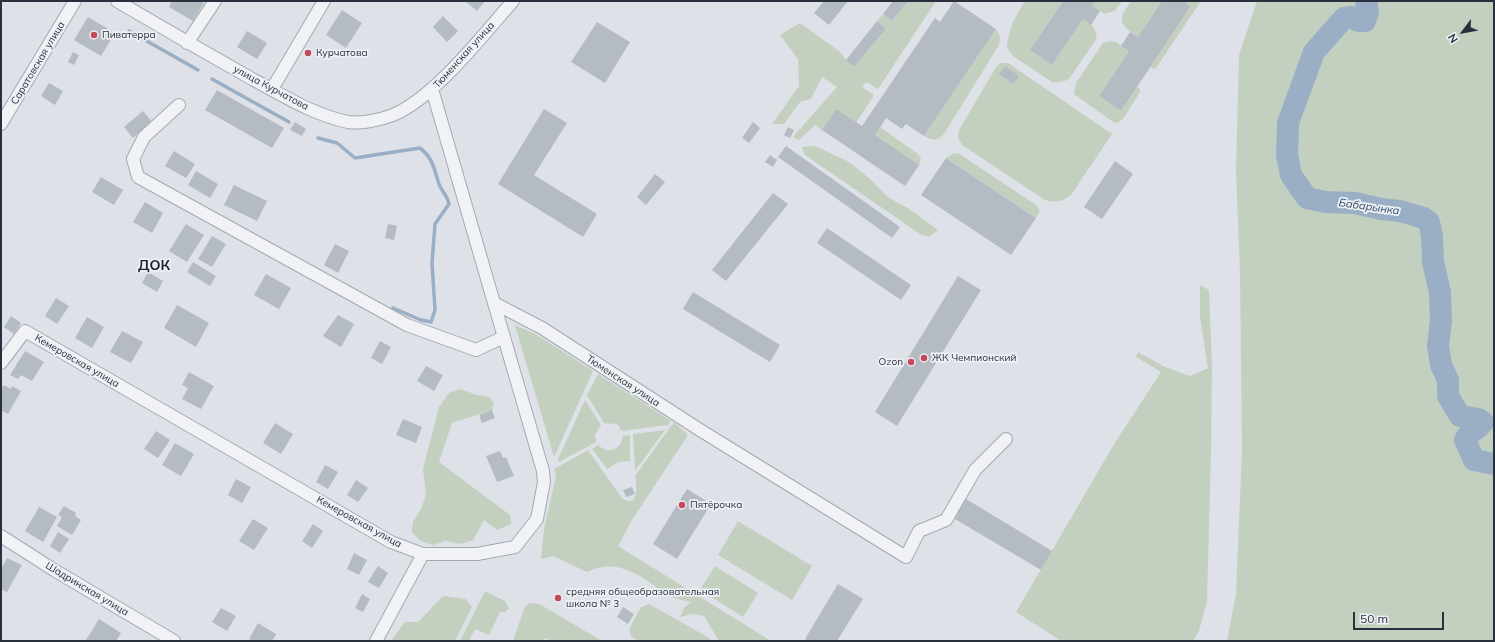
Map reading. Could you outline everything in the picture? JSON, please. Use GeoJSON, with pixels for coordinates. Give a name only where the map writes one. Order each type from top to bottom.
{"type":"FeatureCollection","features":[{"type":"Feature","properties":{"kind":"street","name":"Саратовская улица"},"geometry":{"type":"LineString","coordinates":[[1,124],[75,1]]}},
{"type":"Feature","properties":{"kind":"street","name":"улица Курчатова"},"geometry":{"type":"LineString","coordinates":[[118,1],[187,43],[321,115],[350,122],[372,121],[392,115],[413,103],[432,89]]}},
{"type":"Feature","properties":{"kind":"street"},"geometry":{"type":"LineString","coordinates":[[187,43],[216,1]]}},
{"type":"Feature","properties":{"kind":"street"},"geometry":{"type":"LineString","coordinates":[[272,89],[324,1]]}},
{"type":"Feature","properties":{"kind":"street","name":"Тюменская улица"},"geometry":{"type":"LineString","coordinates":[[513,1],[432,89],[494,303],[542,328],[700,430],[906,558],[919,531],[946,520],[975,470],[1006,439]]}},
{"type":"Feature","properties":{"kind":"street"},"geometry":{"type":"LineString","coordinates":[[179,105],[144,137],[132,159],[138,177],[407,325],[476,350],[504,336]]}},
{"type":"Feature","properties":{"kind":"street","name":"Кемеровская улица"},"geometry":{"type":"LineString","coordinates":[[1,363],[25,331],[391,542],[424,554],[477,554],[515,547],[537,519],[544,482],[543,471],[494,303]]}},
{"type":"Feature","properties":{"kind":"street","name":"Шадринская улица"},"geometry":{"type":"LineString","coordinates":[[1,536],[54,570],[174,641]]}},
{"type":"Feature","properties":{"kind":"street"},"geometry":{"type":"LineString","coordinates":[[376,641],[424,554]]}},
{"type":"Feature","properties":{"kind":"green space"},"geometry":{"type":"Polygon","coordinates":[[[908,1],[936,1],[878,89],[866,82],[862,87],[874,95],[856,123],[836,109],[822,130],[815,125],[799,140],[793,137],[837,87],[822,77],[811,99],[800,102],[784,124],[772,124],[799,86],[798,59],[780,35],[800,23],[839,51],[854,67],[886,29],[877,21],[883,14],[892,21],[908,1]]]}},
{"type":"Feature","properties":{"kind":"green space"},"geometry":{"type":"Polygon","coordinates":[[[1025,1],[1063,1],[1030,50],[1052,65],[1083,19],[1094,27],[1097,38],[1069,79],[1061,82],[1052,82],[1013,56],[1007,48],[1009,34],[1013,23],[1025,1]]]}},
{"type":"Feature","properties":{"kind":"green space"},"geometry":{"type":"Polygon","coordinates":[[[1095,1],[1122,1],[1115,11],[1104,14],[1092,6],[1095,1]]]}},
{"type":"Feature","properties":{"kind":"green space"},"geometry":{"type":"Polygon","coordinates":[[[1131,1],[1162,1],[1138,37],[1127,29],[1122,21],[1122,17],[1131,1]]]}},
{"type":"Feature","properties":{"kind":"green space"},"geometry":{"type":"Polygon","coordinates":[[[1183,1],[1201,1],[1156,68],[1153,69],[1150,67],[1191,6],[1183,1]]]}},
{"type":"Feature","properties":{"kind":"green space"},"geometry":{"type":"Polygon","coordinates":[[[1257,1],[1494,1],[1494,641],[1227,641],[1236,594],[1242,450],[1240,273],[1236,170],[1239,55],[1257,1]]]}},
{"type":"Feature","properties":{"kind":"green space"},"geometry":{"type":"Polygon","coordinates":[[[996,29],[1000,36],[999,45],[944,134],[935,140],[924,136],[996,29]]]}},
{"type":"Feature","properties":{"kind":"green space"},"geometry":{"type":"Polygon","coordinates":[[[1109,41],[1116,42],[1129,51],[1099,96],[1121,111],[1137,87],[1140,89],[1140,92],[1123,119],[1117,123],[1113,122],[1074,94],[1076,83],[1103,43],[1109,41]]]}},
{"type":"Feature","properties":{"kind":"green space"},"geometry":{"type":"Polygon","coordinates":[[[1001,63],[1008,63],[1112,134],[1071,195],[1065,199],[1056,202],[1045,200],[962,145],[958,138],[959,130],[996,67],[1001,63]]]}},
{"type":"Feature","properties":{"kind":"green space"},"geometry":{"type":"Polygon","coordinates":[[[880,127],[918,154],[921,159],[919,165],[875,135],[880,127]]]}},
{"type":"Feature","properties":{"kind":"green space"},"geometry":{"type":"Polygon","coordinates":[[[815,146],[849,162],[869,178],[889,198],[908,208],[938,230],[929,237],[920,234],[805,155],[802,147],[815,146]]]}},
{"type":"Feature","properties":{"kind":"green space"},"geometry":{"type":"Polygon","coordinates":[[[958,153],[1036,205],[1040,211],[1036,218],[946,158],[952,154],[958,153]]]}},
{"type":"Feature","properties":{"kind":"green space"},"geometry":{"type":"Polygon","coordinates":[[[1200,285],[1209,290],[1212,367],[1207,601],[1199,631],[1193,641],[1061,641],[1016,612],[1116,441],[1161,372],[1136,357],[1138,352],[1165,367],[1190,376],[1208,368],[1200,317],[1200,285]]]}},
{"type":"Feature","properties":{"kind":"green space"},"geometry":{"type":"Polygon","coordinates":[[[515,325],[537,335],[593,371],[554,457],[515,325]]]}},
{"type":"Feature","properties":{"kind":"green space"},"geometry":{"type":"Polygon","coordinates":[[[598,374],[671,421],[668,425],[622,431],[617,424],[604,423],[587,395],[598,374]]]}},
{"type":"Feature","properties":{"kind":"green space"},"geometry":{"type":"Polygon","coordinates":[[[461,389],[476,395],[489,397],[494,403],[492,410],[452,423],[439,462],[510,515],[511,524],[497,530],[484,520],[473,540],[461,544],[445,541],[433,545],[421,541],[412,532],[413,522],[421,509],[426,495],[423,469],[439,407],[449,393],[461,389]]]}},
{"type":"Feature","properties":{"kind":"green space"},"geometry":{"type":"Polygon","coordinates":[[[585,400],[601,425],[595,435],[596,442],[559,462],[558,459],[585,400]]]}},
{"type":"Feature","properties":{"kind":"green space"},"geometry":{"type":"Polygon","coordinates":[[[674,422],[688,435],[632,520],[618,546],[771,641],[719,641],[704,616],[692,614],[680,617],[684,608],[691,602],[664,594],[652,584],[629,570],[604,567],[596,568],[587,572],[553,556],[541,559],[544,529],[556,476],[554,469],[588,450],[622,498],[631,501],[636,495],[635,476],[674,422]]]}},
{"type":"Feature","properties":{"kind":"green space"},"geometry":{"type":"Polygon","coordinates":[[[665,430],[635,471],[633,434],[665,430]]]}},
{"type":"Feature","properties":{"kind":"green space"},"geometry":{"type":"Polygon","coordinates":[[[630,435],[630,461],[618,462],[607,469],[592,449],[598,445],[606,450],[612,450],[620,445],[623,436],[630,435]]]}},
{"type":"Feature","properties":{"kind":"green space"},"geometry":{"type":"Polygon","coordinates":[[[738,521],[812,566],[792,600],[718,555],[738,521]]]}},
{"type":"Feature","properties":{"kind":"green space"},"geometry":{"type":"Polygon","coordinates":[[[715,566],[758,593],[743,617],[700,590],[715,566]]]}},
{"type":"Feature","properties":{"kind":"green space"},"geometry":{"type":"Polygon","coordinates":[[[485,591],[505,601],[509,608],[505,612],[500,612],[489,635],[475,629],[469,641],[460,641],[485,591]]]}},
{"type":"Feature","properties":{"kind":"green space"},"geometry":{"type":"Polygon","coordinates":[[[443,596],[466,599],[472,607],[455,641],[391,641],[405,622],[418,622],[443,596]]]}},
{"type":"Feature","properties":{"kind":"green space"},"geometry":{"type":"Polygon","coordinates":[[[533,603],[541,605],[602,641],[551,641],[545,638],[543,641],[513,641],[524,609],[528,604],[533,603]]]}},
{"type":"Feature","properties":{"kind":"green space"},"geometry":{"type":"Polygon","coordinates":[[[649,604],[709,638],[710,641],[639,641],[632,637],[629,630],[640,608],[649,604]]]}},
{"type":"Feature","properties":{"kind":"building"},"geometry":{"type":"Polygon","coordinates":[[[172,1],[201,1],[204,3],[193,21],[169,7],[172,1]]]}},
{"type":"Feature","properties":{"kind":"building"},"geometry":{"type":"Polygon","coordinates":[[[465,1],[485,1],[477,11],[465,1]]]}},
{"type":"Feature","properties":{"kind":"building"},"geometry":{"type":"Polygon","coordinates":[[[824,1],[848,1],[829,25],[814,13],[824,1]]]}},
{"type":"Feature","properties":{"kind":"building"},"geometry":{"type":"Polygon","coordinates":[[[893,1],[908,1],[892,21],[883,14],[893,1]]]}},
{"type":"Feature","properties":{"kind":"building"},"geometry":{"type":"Polygon","coordinates":[[[954,1],[996,29],[924,136],[906,124],[902,129],[886,118],[875,135],[919,165],[905,186],[822,130],[836,109],[862,126],[935,18],[940,22],[954,1]]]}},
{"type":"Feature","properties":{"kind":"building"},"geometry":{"type":"Polygon","coordinates":[[[1063,1],[1095,1],[1092,6],[1100,11],[1091,25],[1083,19],[1052,65],[1030,50],[1063,1]]]}},
{"type":"Feature","properties":{"kind":"building"},"geometry":{"type":"Polygon","coordinates":[[[1162,1],[1183,1],[1191,6],[1121,111],[1099,96],[1129,51],[1121,46],[1130,32],[1138,37],[1162,1]]]}},
{"type":"Feature","properties":{"kind":"building"},"geometry":{"type":"Polygon","coordinates":[[[342,10],[362,23],[346,48],[326,35],[342,10]]]}},
{"type":"Feature","properties":{"kind":"building"},"geometry":{"type":"Polygon","coordinates":[[[443,16],[458,31],[447,42],[433,27],[443,16]]]}},
{"type":"Feature","properties":{"kind":"building"},"geometry":{"type":"Polygon","coordinates":[[[88,17],[115,33],[101,56],[74,40],[88,17]]]}},
{"type":"Feature","properties":{"kind":"building"},"geometry":{"type":"Polygon","coordinates":[[[877,21],[886,29],[854,67],[846,60],[877,21]]]}},
{"type":"Feature","properties":{"kind":"building"},"geometry":{"type":"Polygon","coordinates":[[[597,22],[630,42],[605,83],[571,62],[597,22]]]}},
{"type":"Feature","properties":{"kind":"building"},"geometry":{"type":"Polygon","coordinates":[[[247,31],[267,43],[257,59],[237,47],[247,31]]]}},
{"type":"Feature","properties":{"kind":"building"},"geometry":{"type":"Polygon","coordinates":[[[73,52],[79,55],[74,65],[68,62],[73,52]]]}},
{"type":"Feature","properties":{"kind":"building"},"geometry":{"type":"Polygon","coordinates":[[[1005,66],[1019,76],[1013,84],[999,74],[1005,66]]]}},
{"type":"Feature","properties":{"kind":"building"},"geometry":{"type":"Polygon","coordinates":[[[49,83],[63,91],[55,105],[41,96],[49,83]]]}},
{"type":"Feature","properties":{"kind":"building"},"geometry":{"type":"Polygon","coordinates":[[[217,90],[284,128],[272,148],[205,110],[217,90]]]}},
{"type":"Feature","properties":{"kind":"building"},"geometry":{"type":"Polygon","coordinates":[[[544,109],[567,123],[534,175],[597,214],[583,237],[498,184],[544,109]]]}},
{"type":"Feature","properties":{"kind":"building"},"geometry":{"type":"Polygon","coordinates":[[[143,111],[152,122],[133,138],[124,127],[143,111]]]}},
{"type":"Feature","properties":{"kind":"building"},"geometry":{"type":"Polygon","coordinates":[[[295,122],[306,129],[302,136],[290,130],[295,122]]]}},
{"type":"Feature","properties":{"kind":"building"},"geometry":{"type":"Polygon","coordinates":[[[753,122],[760,128],[749,143],[742,138],[753,122]]]}},
{"type":"Feature","properties":{"kind":"building"},"geometry":{"type":"Polygon","coordinates":[[[788,127],[794,130],[790,138],[784,135],[788,127]]]}},
{"type":"Feature","properties":{"kind":"building"},"geometry":{"type":"Polygon","coordinates":[[[786,146],[900,227],[892,238],[778,157],[786,146]]]}},
{"type":"Feature","properties":{"kind":"building"},"geometry":{"type":"Polygon","coordinates":[[[174,151],[195,164],[186,178],[165,166],[174,151]]]}},
{"type":"Feature","properties":{"kind":"building"},"geometry":{"type":"Polygon","coordinates":[[[770,155],[777,160],[773,167],[765,162],[770,155]]]}},
{"type":"Feature","properties":{"kind":"building"},"geometry":{"type":"Polygon","coordinates":[[[946,158],[1036,218],[1011,255],[921,195],[946,158]]]}},
{"type":"Feature","properties":{"kind":"building"},"geometry":{"type":"Polygon","coordinates":[[[1115,161],[1133,174],[1102,219],[1084,207],[1115,161]]]}},
{"type":"Feature","properties":{"kind":"building"},"geometry":{"type":"Polygon","coordinates":[[[196,171],[218,184],[210,198],[188,185],[196,171]]]}},
{"type":"Feature","properties":{"kind":"building"},"geometry":{"type":"Polygon","coordinates":[[[655,174],[665,182],[646,205],[637,197],[655,174]]]}},
{"type":"Feature","properties":{"kind":"building"},"geometry":{"type":"Polygon","coordinates":[[[101,177],[123,190],[114,205],[92,192],[101,177]]]}},
{"type":"Feature","properties":{"kind":"building"},"geometry":{"type":"Polygon","coordinates":[[[234,185],[267,201],[257,221],[224,205],[234,185]]]}},
{"type":"Feature","properties":{"kind":"building"},"geometry":{"type":"Polygon","coordinates":[[[773,193],[788,204],[726,281],[712,270],[773,193]]]}},
{"type":"Feature","properties":{"kind":"building"},"geometry":{"type":"Polygon","coordinates":[[[145,202],[163,213],[152,233],[133,222],[145,202]]]}},
{"type":"Feature","properties":{"kind":"building"},"geometry":{"type":"Polygon","coordinates":[[[186,224],[204,235],[187,262],[169,251],[186,224]]]}},
{"type":"Feature","properties":{"kind":"building"},"geometry":{"type":"Polygon","coordinates":[[[388,224],[397,226],[394,240],[385,238],[388,224]]]}},
{"type":"Feature","properties":{"kind":"building"},"geometry":{"type":"Polygon","coordinates":[[[827,228],[911,285],[901,300],[817,243],[827,228]]]}},
{"type":"Feature","properties":{"kind":"building"},"geometry":{"type":"Polygon","coordinates":[[[212,236],[226,244],[212,267],[198,259],[212,236]]]}},
{"type":"Feature","properties":{"kind":"building"},"geometry":{"type":"Polygon","coordinates":[[[335,244],[349,251],[338,273],[324,265],[335,244]]]}},
{"type":"Feature","properties":{"kind":"building"},"geometry":{"type":"Polygon","coordinates":[[[193,262],[216,276],[210,286],[187,272],[193,262]]]}},
{"type":"Feature","properties":{"kind":"building"},"geometry":{"type":"Polygon","coordinates":[[[148,272],[163,281],[157,292],[142,283],[148,272]]]}},
{"type":"Feature","properties":{"kind":"building"},"geometry":{"type":"Polygon","coordinates":[[[266,274],[291,288],[279,309],[254,295],[266,274]]]}},
{"type":"Feature","properties":{"kind":"building","name":"ЖК Чемпионский"},"geometry":{"type":"Polygon","coordinates":[[[958,276],[981,290],[897,426],[875,412],[958,276]]]}},
{"type":"Feature","properties":{"kind":"building"},"geometry":{"type":"Polygon","coordinates":[[[693,292],[780,345],[770,362],[683,309],[693,292]]]}},
{"type":"Feature","properties":{"kind":"building"},"geometry":{"type":"Polygon","coordinates":[[[56,298],[69,306],[57,324],[45,316],[56,298]]]}},
{"type":"Feature","properties":{"kind":"building"},"geometry":{"type":"Polygon","coordinates":[[[177,305],[209,323],[196,347],[164,328],[177,305]]]}},
{"type":"Feature","properties":{"kind":"building"},"geometry":{"type":"Polygon","coordinates":[[[338,315],[354,324],[341,347],[323,336],[338,315]]]}},
{"type":"Feature","properties":{"kind":"building"},"geometry":{"type":"Polygon","coordinates":[[[11,316],[21,323],[14,334],[4,327],[11,316]]]}},
{"type":"Feature","properties":{"kind":"building"},"geometry":{"type":"Polygon","coordinates":[[[87,317],[104,327],[92,348],[75,338],[87,317]]]}},
{"type":"Feature","properties":{"kind":"building"},"geometry":{"type":"Polygon","coordinates":[[[122,331],[143,342],[131,363],[110,352],[122,331]]]}},
{"type":"Feature","properties":{"kind":"building"},"geometry":{"type":"Polygon","coordinates":[[[380,341],[391,347],[382,364],[371,358],[380,341]]]}},
{"type":"Feature","properties":{"kind":"building"},"geometry":{"type":"Polygon","coordinates":[[[25,351],[44,362],[32,381],[21,375],[18,379],[10,375],[25,351]]]}},
{"type":"Feature","properties":{"kind":"building"},"geometry":{"type":"Polygon","coordinates":[[[426,366],[443,375],[434,391],[417,381],[426,366]]]}},
{"type":"Feature","properties":{"kind":"building"},"geometry":{"type":"Polygon","coordinates":[[[189,372],[214,386],[201,409],[182,399],[188,388],[182,385],[189,372]]]}},
{"type":"Feature","properties":{"kind":"building"},"geometry":{"type":"Polygon","coordinates":[[[4,385],[11,389],[12,386],[21,391],[8,414],[1,410],[1,390],[4,385]]]}},
{"type":"Feature","properties":{"kind":"building"},"geometry":{"type":"Polygon","coordinates":[[[492,410],[495,418],[482,423],[479,415],[492,410]]]}},
{"type":"Feature","properties":{"kind":"building"},"geometry":{"type":"Polygon","coordinates":[[[403,419],[422,427],[416,443],[396,435],[403,419]]]}},
{"type":"Feature","properties":{"kind":"building"},"geometry":{"type":"Polygon","coordinates":[[[275,423],[293,434],[281,454],[263,443],[275,423]]]}},
{"type":"Feature","properties":{"kind":"building"},"geometry":{"type":"Polygon","coordinates":[[[156,431],[170,440],[158,458],[144,449],[156,431]]]}},
{"type":"Feature","properties":{"kind":"building"},"geometry":{"type":"Polygon","coordinates":[[[175,443],[194,454],[181,476],[162,465],[175,443]]]}},
{"type":"Feature","properties":{"kind":"building"},"geometry":{"type":"Polygon","coordinates":[[[500,451],[503,458],[506,457],[514,476],[497,482],[486,456],[500,451]]]}},
{"type":"Feature","properties":{"kind":"building"},"geometry":{"type":"Polygon","coordinates":[[[325,465],[338,472],[328,489],[316,482],[325,465]]]}},
{"type":"Feature","properties":{"kind":"building"},"geometry":{"type":"Polygon","coordinates":[[[236,479],[251,487],[242,503],[228,495],[236,479]]]}},
{"type":"Feature","properties":{"kind":"building"},"geometry":{"type":"Polygon","coordinates":[[[356,480],[368,488],[358,502],[347,495],[356,480]]]}},
{"type":"Feature","properties":{"kind":"building"},"geometry":{"type":"Polygon","coordinates":[[[632,487],[635,494],[626,497],[623,490],[632,487]]]}},
{"type":"Feature","properties":{"kind":"building"},"geometry":{"type":"Polygon","coordinates":[[[687,489],[711,504],[677,559],[653,544],[687,489]]]}},
{"type":"Feature","properties":{"kind":"building"},"geometry":{"type":"Polygon","coordinates":[[[966,499],[1052,551],[1041,570],[955,519],[966,499]]]}},
{"type":"Feature","properties":{"kind":"building"},"geometry":{"type":"Polygon","coordinates":[[[64,506],[76,513],[75,516],[81,520],[72,535],[57,526],[62,517],[58,515],[64,506]]]}},
{"type":"Feature","properties":{"kind":"building"},"geometry":{"type":"Polygon","coordinates":[[[39,507],[57,517],[43,542],[25,531],[39,507]]]}},
{"type":"Feature","properties":{"kind":"building"},"geometry":{"type":"Polygon","coordinates":[[[253,519],[268,528],[254,550],[239,541],[253,519]]]}},
{"type":"Feature","properties":{"kind":"building"},"geometry":{"type":"Polygon","coordinates":[[[313,524],[323,531],[312,548],[302,541],[313,524]]]}},
{"type":"Feature","properties":{"kind":"building"},"geometry":{"type":"Polygon","coordinates":[[[58,532],[69,539],[60,553],[50,546],[58,532]]]}},
{"type":"Feature","properties":{"kind":"building"},"geometry":{"type":"Polygon","coordinates":[[[354,553],[367,560],[359,575],[347,569],[354,553]]]}},
{"type":"Feature","properties":{"kind":"building"},"geometry":{"type":"Polygon","coordinates":[[[7,558],[22,565],[7,592],[1,589],[1,569],[7,558]]]}},
{"type":"Feature","properties":{"kind":"building"},"geometry":{"type":"Polygon","coordinates":[[[378,566],[388,573],[379,588],[368,582],[378,566]]]}},
{"type":"Feature","properties":{"kind":"building"},"geometry":{"type":"Polygon","coordinates":[[[838,584],[863,599],[837,641],[809,641],[805,639],[838,584]]]}},
{"type":"Feature","properties":{"kind":"building"},"geometry":{"type":"Polygon","coordinates":[[[362,594],[370,599],[363,612],[355,608],[362,594]]]}},
{"type":"Feature","properties":{"kind":"building"},"geometry":{"type":"Polygon","coordinates":[[[623,607],[634,614],[628,624],[617,617],[623,607]]]}},
{"type":"Feature","properties":{"kind":"building"},"geometry":{"type":"Polygon","coordinates":[[[221,608],[236,616],[227,631],[212,622],[221,608]]]}},
{"type":"Feature","properties":{"kind":"building"},"geometry":{"type":"Polygon","coordinates":[[[99,619],[121,633],[116,641],[86,640],[99,619]]]}},
{"type":"Feature","properties":{"kind":"building"},"geometry":{"type":"Polygon","coordinates":[[[258,623],[276,634],[272,641],[254,641],[249,639],[258,623]]]}},
{"type":"Feature","properties":{"kind":"waterway","name":"Бабарынка"},"geometry":{"type":"LineString","coordinates":[[1366,1],[1368,12],[1365,21],[1358,21],[1351,17],[1344,18],[1314,52],[1288,123],[1287,155],[1291,175],[1307,198],[1325,202],[1355,203],[1381,209],[1400,211],[1424,218],[1429,222],[1432,236],[1433,262],[1440,292],[1441,320],[1438,346],[1441,365],[1448,380],[1448,396],[1460,416],[1479,419],[1483,422],[1482,425],[1467,436],[1465,440],[1474,460],[1494,464]]}},
{"type":"Feature","properties":{"kind":"waterway"},"geometry":{"type":"LineString","coordinates":[[129,31],[198,70]]}},
{"type":"Feature","properties":{"kind":"waterway"},"geometry":{"type":"LineString","coordinates":[[212,79],[289,122]]}},
{"type":"Feature","properties":{"kind":"waterway"},"geometry":{"type":"LineString","coordinates":[[318,138],[337,143],[355,158],[420,148],[428,156],[432,164],[439,184],[449,204],[435,224],[432,263],[435,310],[431,322],[421,320],[393,308]]}},
{"type":"Feature","properties":{"kind":"place","name":"Пиватерра"},"geometry":{"type":"Point","coordinates":[94,35]}},
{"type":"Feature","properties":{"kind":"place","name":"Курчатова"},"geometry":{"type":"Point","coordinates":[308,53]}},
{"type":"Feature","properties":{"kind":"place","name":"ЖК Чемпионский"},"geometry":{"type":"Point","coordinates":[924,358]}},
{"type":"Feature","properties":{"kind":"place","name":"Ozon"},"geometry":{"type":"Point","coordinates":[911,362]}},
{"type":"Feature","properties":{"kind":"place","name":"Пятёрочка"},"geometry":{"type":"Point","coordinates":[682,505]}},
{"type":"Feature","properties":{"kind":"place","name":"средняя общеобразовательная школа № 3"},"geometry":{"type":"Point","coordinates":[558,598]}},
{"type":"Feature","properties":{"kind":"district","name":"ДОК"},"geometry":{"type":"Point","coordinates":[154,266]}}]}
